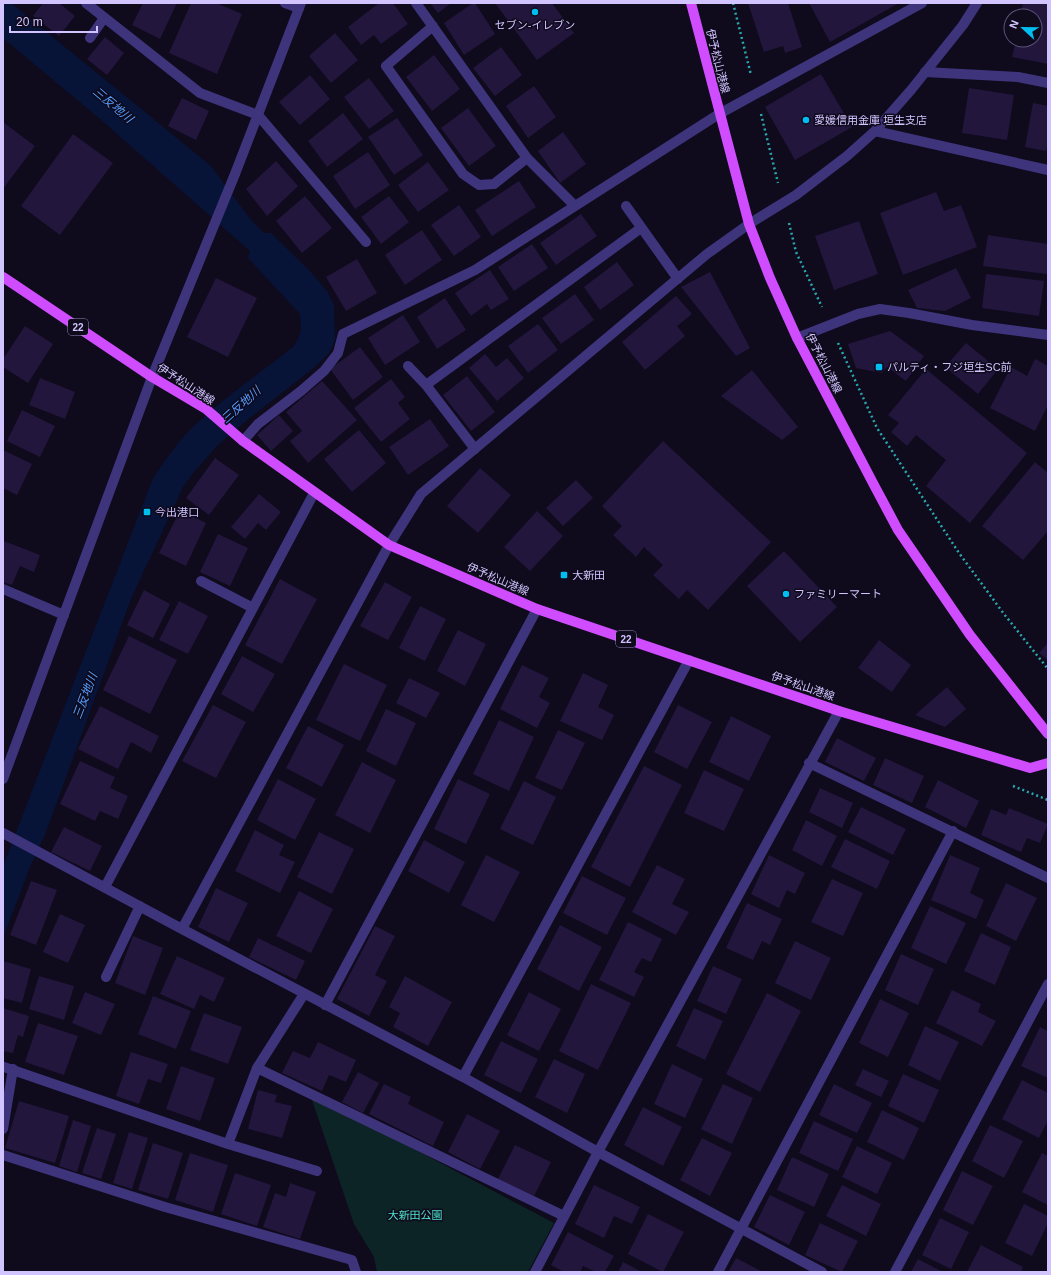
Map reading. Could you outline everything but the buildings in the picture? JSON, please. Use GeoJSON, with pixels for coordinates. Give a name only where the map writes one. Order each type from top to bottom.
{"type":"FeatureCollection","features":[{"type":"Feature","properties":{"kind":"main road","name":"伊予松山港線"},"geometry":{"type":"LineString","coordinates":[[691,3],[749,224],[770,278],[797,338],[898,530],[970,635],[1047,730]]}},
{"type":"Feature","properties":{"kind":"main road","name":"伊予松山港線"},"geometry":{"type":"LineString","coordinates":[[3,277],[152,377],[206,409],[240,438],[314,493],[389,545],[537,609],[839,711],[1030,768],[1048,763]]}},
{"type":"Feature","properties":{"kind":"street"},"geometry":{"type":"LineString","coordinates":[[86,3],[200,93],[258,114],[366,242]]}},
{"type":"Feature","properties":{"kind":"street"},"geometry":{"type":"LineString","coordinates":[[3,779],[152,377],[235,174],[300,6],[285,3]]}},
{"type":"Feature","properties":{"kind":"street"},"geometry":{"type":"LineString","coordinates":[[416,3],[434,26],[527,158],[575,206]]}},
{"type":"Feature","properties":{"kind":"street"},"geometry":{"type":"LineString","coordinates":[[240,438],[301,391],[324,371],[338,353],[343,334],[475,270],[719,114],[922,3]]}},
{"type":"Feature","properties":{"kind":"street"},"geometry":{"type":"LineString","coordinates":[[182,929],[389,545],[421,494],[707,254],[749,224],[796,194],[847,156],[875,131],[963,25],[977,3]]}},
{"type":"Feature","properties":{"kind":"street"},"geometry":{"type":"LineString","coordinates":[[90,38],[104,18]]}},
{"type":"Feature","properties":{"kind":"street"},"geometry":{"type":"LineString","coordinates":[[434,26],[386,66],[463,174],[480,185],[494,184],[527,158]]}},
{"type":"Feature","properties":{"kind":"street"},"geometry":{"type":"LineString","coordinates":[[925,72],[1018,76],[1048,83]]}},
{"type":"Feature","properties":{"kind":"street"},"geometry":{"type":"LineString","coordinates":[[875,131],[1048,170]]}},
{"type":"Feature","properties":{"kind":"street"},"geometry":{"type":"LineString","coordinates":[[626,206],[678,279]]}},
{"type":"Feature","properties":{"kind":"street"},"geometry":{"type":"LineString","coordinates":[[426,385],[641,228]]}},
{"type":"Feature","properties":{"kind":"street"},"geometry":{"type":"LineString","coordinates":[[797,338],[858,314],[880,309],[1048,336]]}},
{"type":"Feature","properties":{"kind":"street"},"geometry":{"type":"LineString","coordinates":[[408,366],[426,385],[475,449]]}},
{"type":"Feature","properties":{"kind":"street"},"geometry":{"type":"LineString","coordinates":[[105,887],[314,493]]}},
{"type":"Feature","properties":{"kind":"street"},"geometry":{"type":"LineString","coordinates":[[201,581],[253,608]]}},
{"type":"Feature","properties":{"kind":"street"},"geometry":{"type":"LineString","coordinates":[[3,589],[64,615]]}},
{"type":"Feature","properties":{"kind":"street"},"geometry":{"type":"LineString","coordinates":[[325,1005],[537,609]]}},
{"type":"Feature","properties":{"kind":"street"},"geometry":{"type":"LineString","coordinates":[[463,1077],[689,660]]}},
{"type":"Feature","properties":{"kind":"street"},"geometry":{"type":"LineString","coordinates":[[535,1272],[598,1152],[809,763],[839,711]]}},
{"type":"Feature","properties":{"kind":"street"},"geometry":{"type":"LineString","coordinates":[[809,763],[1048,878]]}},
{"type":"Feature","properties":{"kind":"street"},"geometry":{"type":"LineString","coordinates":[[718,1272],[953,831]]}},
{"type":"Feature","properties":{"kind":"street"},"geometry":{"type":"LineString","coordinates":[[3,833],[463,1077],[598,1152],[822,1272]]}},
{"type":"Feature","properties":{"kind":"street"},"geometry":{"type":"LineString","coordinates":[[106,977],[140,906]]}},
{"type":"Feature","properties":{"kind":"street"},"geometry":{"type":"LineString","coordinates":[[895,1272],[1048,984]]}},
{"type":"Feature","properties":{"kind":"street"},"geometry":{"type":"LineString","coordinates":[[228,1144],[257,1068],[304,994]]}},
{"type":"Feature","properties":{"kind":"street"},"geometry":{"type":"LineString","coordinates":[[3,1128],[9,1068],[228,1144],[317,1171]]}},
{"type":"Feature","properties":{"kind":"street"},"geometry":{"type":"LineString","coordinates":[[257,1068],[564,1216]]}},
{"type":"Feature","properties":{"kind":"street"},"geometry":{"type":"LineString","coordinates":[[3,1155],[165,1207],[352,1260],[356,1272]]}},
{"type":"Feature","properties":{"kind":"path"},"geometry":{"type":"LineString","coordinates":[[733,3],[796,252],[878,428],[959,553],[1004,614],[1048,669]]}},
{"type":"Feature","properties":{"kind":"green space","name":"大新田公園"},"geometry":{"type":"Polygon","coordinates":[[[310,1094],[554,1223],[528,1272],[377,1272],[374,1257],[354,1224],[310,1094]]]}},
{"type":"Feature","properties":{"kind":"water","name":"三反地川"},"geometry":{"type":"Polygon","coordinates":[[[3,3],[11,3],[210,165],[251,220],[264,233],[271,233],[310,271],[327,291],[334,305],[335,340],[329,353],[316,366],[218,445],[183,487],[131,599],[45,835],[30,867],[3,938],[3,866],[153,478],[189,431],[218,405],[293,347],[301,330],[300,314],[248,258],[250,251],[100,119],[3,38],[3,3]]]}},
{"type":"Feature","properties":{"kind":"place","name":"セブン-イレブン"},"geometry":{"type":"Point","coordinates":[535,12]}},
{"type":"Feature","properties":{"kind":"place","name":"愛媛信用金庫 垣生支店"},"geometry":{"type":"Point","coordinates":[806,120]}},
{"type":"Feature","properties":{"kind":"place","name":"パルティ・フジ垣生SC前"},"geometry":{"type":"Point","coordinates":[879,367]}},
{"type":"Feature","properties":{"kind":"place","name":"今出港口"},"geometry":{"type":"Point","coordinates":[147,512]}},
{"type":"Feature","properties":{"kind":"place","name":"大新田"},"geometry":{"type":"Point","coordinates":[564,575]}},
{"type":"Feature","properties":{"kind":"place","name":"ファミリーマート"},"geometry":{"type":"Point","coordinates":[786,594]}}]}
